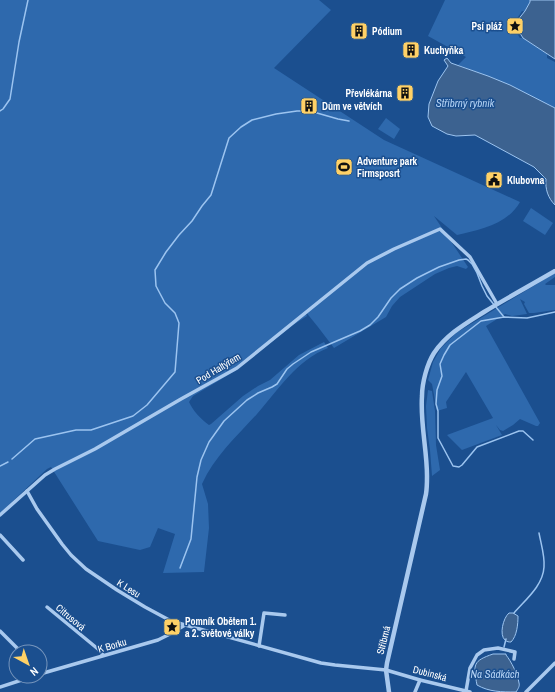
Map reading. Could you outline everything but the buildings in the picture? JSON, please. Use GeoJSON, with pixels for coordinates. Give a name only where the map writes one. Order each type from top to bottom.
{"type":"FeatureCollection","features":[{"type":"Feature","properties":{"kind":"street","name":"Pod Haltýřem"},"geometry":{"type":"LineString","coordinates":[[0,515],[55,468],[95,449],[237,368],[367,263],[394,249],[440,229],[474,262],[497,304]]}},
{"type":"Feature","properties":{"kind":"street","name":"Stříbrná"},"geometry":{"type":"LineString","coordinates":[[389,692],[386,670],[387,663],[426,494],[427,475],[423,435],[422,398],[426,371],[434,354],[446,338],[457,329],[555,271]]}},
{"type":"Feature","properties":{"kind":"street","name":"K Lesu"},"geometry":{"type":"LineString","coordinates":[[27,491],[37,509],[62,544],[86,569],[117,590],[171,621],[320,663],[386,670]]}},
{"type":"Feature","properties":{"kind":"street"},"geometry":{"type":"LineString","coordinates":[[0,535],[23,560]]}},
{"type":"Feature","properties":{"kind":"street","name":"Citrusová"},"geometry":{"type":"LineString","coordinates":[[47,607],[98,649],[103,655]]}},
{"type":"Feature","properties":{"kind":"street"},"geometry":{"type":"LineString","coordinates":[[259,646],[264,613],[284,615]]}},
{"type":"Feature","properties":{"kind":"street","name":"K Borku"},"geometry":{"type":"LineString","coordinates":[[48,671],[158,640],[185,625]]}},
{"type":"Feature","properties":{"kind":"street"},"geometry":{"type":"LineString","coordinates":[[0,631],[13,644]]}},
{"type":"Feature","properties":{"kind":"street"},"geometry":{"type":"LineString","coordinates":[[468,692],[470,668],[476,654],[484,650],[498,648],[515,652],[514,659]]}},
{"type":"Feature","properties":{"kind":"street"},"geometry":{"type":"LineString","coordinates":[[526,692],[555,663]]}},
{"type":"Feature","properties":{"kind":"street","name":"Dubinská"},"geometry":{"type":"LineString","coordinates":[[386,670],[468,692]]}},
{"type":"Feature","properties":{"kind":"street"},"geometry":{"type":"LineString","coordinates":[[415,692],[420,680]]}},
{"type":"Feature","properties":{"kind":"shaded area"},"geometry":{"type":"Polygon","coordinates":[[[0,0],[319,0],[331,10],[274,68],[384,140],[520,202],[515,210],[501,221],[474,231],[457,235],[434,216],[468,267],[466,269],[457,266],[435,274],[400,297],[392,306],[386,317],[334,348],[305,311],[307,316],[293,325],[235,371],[193,396],[189,402],[198,415],[209,425],[243,396],[270,380],[299,355],[324,342],[328,348],[307,360],[289,376],[257,414],[226,447],[207,474],[202,484],[208,504],[209,528],[204,572],[163,573],[175,534],[158,528],[150,547],[140,550],[98,541],[51,467],[0,513],[0,0]]]}},
{"type":"Feature","properties":{"kind":"shaded area"},"geometry":{"type":"Polygon","coordinates":[[[445,0],[530,0],[525,12],[522,11],[514,24],[514,27],[520,38],[523,38],[547,54],[547,58],[555,62],[555,109],[488,76],[458,65],[466,57],[428,36],[445,0]]]}},
{"type":"Feature","properties":{"kind":"shaded area"},"geometry":{"type":"Polygon","coordinates":[[[386,118],[400,129],[394,139],[378,129],[386,118]]]}},
{"type":"Feature","properties":{"kind":"shaded area"},"geometry":{"type":"Polygon","coordinates":[[[531,208],[553,223],[545,235],[523,221],[531,208]]]}},
{"type":"Feature","properties":{"kind":"shaded area"},"geometry":{"type":"Polygon","coordinates":[[[555,273],[555,277],[545,284],[555,285],[555,310],[529,313],[524,304],[525,302],[520,299],[527,314],[512,316],[505,314],[486,326],[540,423],[536,426],[520,419],[503,431],[496,425],[502,435],[462,450],[447,435],[493,418],[466,372],[446,402],[447,408],[437,411],[432,384],[428,380],[433,362],[441,348],[456,333],[555,273]]]}},
{"type":"Feature","properties":{"kind":"shaded area"},"geometry":{"type":"Polygon","coordinates":[[[428,390],[432,391],[435,411],[436,445],[440,470],[432,476],[427,428],[426,406],[428,390]]]}},
{"type":"Feature","properties":{"kind":"water"},"geometry":{"type":"Polygon","coordinates":[[[530,0],[555,0],[555,59],[523,38],[516,27],[517,21],[525,11],[530,0]]]}},
{"type":"Feature","properties":{"kind":"water","name":"Stříbrný rybník"},"geometry":{"type":"Polygon","coordinates":[[[447,58],[451,63],[510,85],[555,108],[555,205],[550,199],[546,186],[546,179],[534,167],[475,135],[456,136],[447,134],[432,126],[428,117],[429,104],[438,81],[448,66],[444,60],[447,58]]]}},
{"type":"Feature","properties":{"kind":"water"},"geometry":{"type":"Polygon","coordinates":[[[509,613],[513,613],[518,616],[516,633],[511,642],[506,641],[502,634],[504,622],[509,613]]]}},
{"type":"Feature","properties":{"kind":"water","name":"Na Sádkách"},"geometry":{"type":"Polygon","coordinates":[[[493,654],[506,654],[514,668],[518,680],[519,685],[516,692],[501,692],[477,685],[475,672],[476,664],[478,661],[493,654]]]}},
{"type":"Feature","properties":{"kind":"waterway"},"geometry":{"type":"LineString","coordinates":[[0,111],[10,99],[19,42],[28,0]]}},
{"type":"Feature","properties":{"kind":"waterway"},"geometry":{"type":"LineString","coordinates":[[12,459],[35,439],[76,430],[91,430],[133,416],[147,405],[175,372],[179,323],[175,313],[165,303],[156,286],[155,270],[166,252],[211,195],[229,138],[241,127],[252,120],[297,111],[310,111],[349,121]]}},
{"type":"Feature","properties":{"kind":"waterway"},"geometry":{"type":"LineString","coordinates":[[180,568],[191,539],[197,477],[201,460],[209,442],[224,421],[247,400],[277,384],[287,369],[293,364],[311,352],[360,331],[370,325],[400,289],[417,278],[439,267],[459,260],[466,259],[472,264],[487,296],[504,317]]}},
{"type":"Feature","properties":{"kind":"waterway"},"geometry":{"type":"LineString","coordinates":[[533,440],[523,431],[519,431],[477,447],[462,465],[459,467],[453,466],[438,438],[438,411],[436,404],[437,390],[442,376],[440,364],[450,345],[481,321],[504,317],[527,318],[555,312]]}},
{"type":"Feature","properties":{"kind":"waterway"},"geometry":{"type":"LineString","coordinates":[[0,466],[8,462]]}},
{"type":"Feature","properties":{"kind":"waterway"},"geometry":{"type":"LineString","coordinates":[[514,613],[533,592],[543,574],[544,559],[539,533]]}},
{"type":"Feature","properties":{"kind":"waterway"},"geometry":{"type":"LineString","coordinates":[[504,647],[506,639]]}},
{"type":"Feature","properties":{"kind":"place","name":"Psí pláž"},"geometry":{"type":"Point","coordinates":[515,26]}},
{"type":"Feature","properties":{"kind":"place","name":"Pódium"},"geometry":{"type":"Point","coordinates":[359,31]}},
{"type":"Feature","properties":{"kind":"place","name":"Kuchyňka"},"geometry":{"type":"Point","coordinates":[411,50]}},
{"type":"Feature","properties":{"kind":"place","name":"Převlékárna"},"geometry":{"type":"Point","coordinates":[405,93]}},
{"type":"Feature","properties":{"kind":"place","name":"Dům ve větvích"},"geometry":{"type":"Point","coordinates":[309,106]}},
{"type":"Feature","properties":{"kind":"place","name":"Adventure park Firmsposrt"},"geometry":{"type":"Point","coordinates":[344,167]}},
{"type":"Feature","properties":{"kind":"place","name":"Klubovna"},"geometry":{"type":"Point","coordinates":[494,180]}},
{"type":"Feature","properties":{"kind":"place","name":"Pomník Obětem 1. a 2. světové války"},"geometry":{"type":"Point","coordinates":[172,627]}}]}
